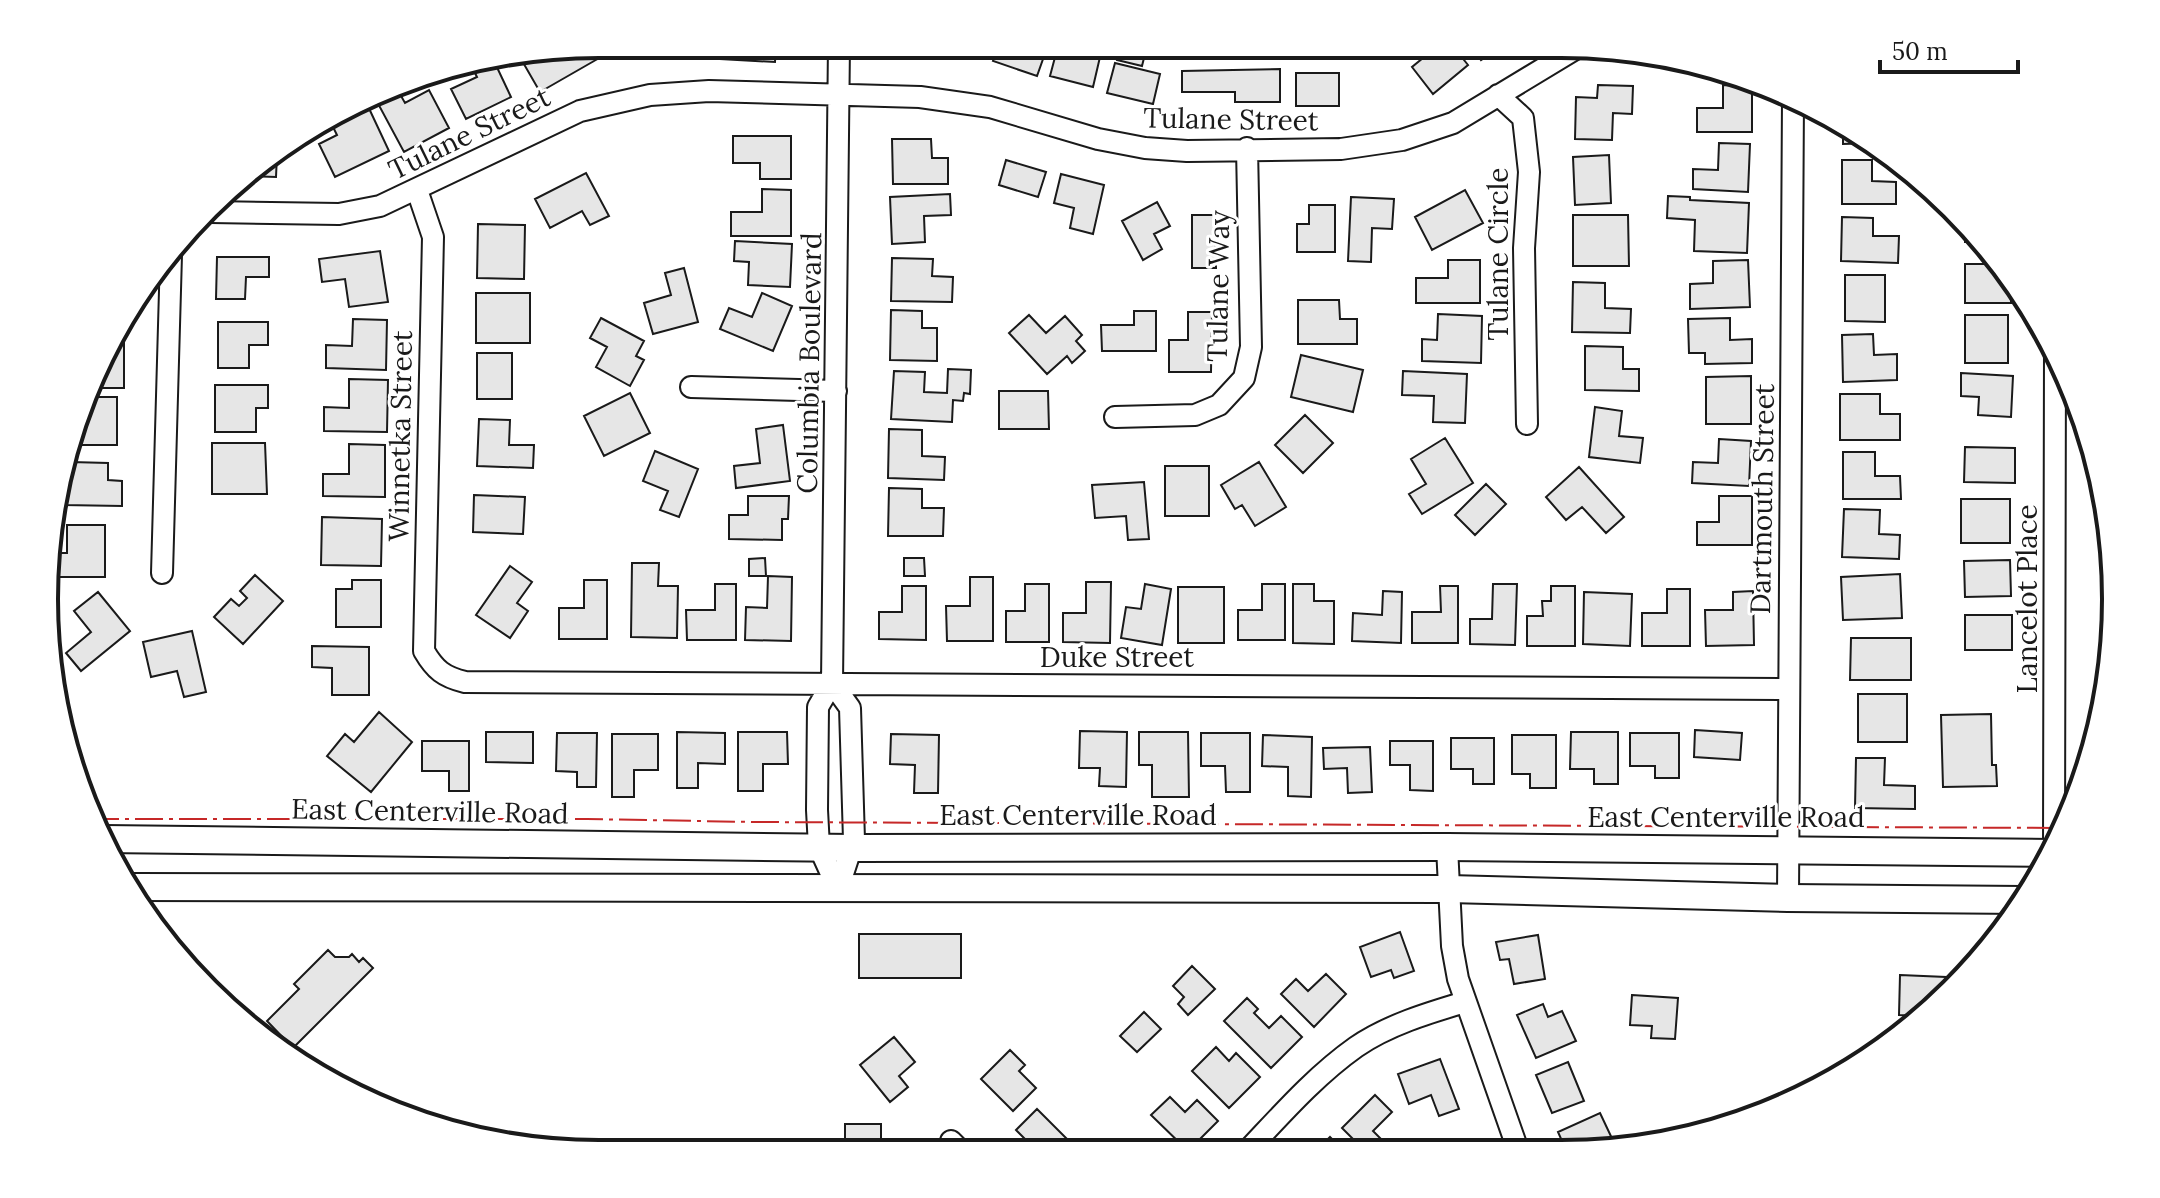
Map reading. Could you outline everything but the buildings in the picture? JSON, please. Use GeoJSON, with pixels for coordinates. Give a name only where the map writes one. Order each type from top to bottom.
{"type":"FeatureCollection","features":[{"type":"Feature","properties":{"kind":"main road","name":"East Centerville Road"},"geometry":{"type":"LineString","coordinates":[[115,839],[853,848],[1447,847],[2039,852]]}},
{"type":"Feature","properties":{"kind":"main road"},"geometry":{"type":"LineString","coordinates":[[141,887],[1449,889],[1788,898],[2011,900]]}},
{"type":"Feature","properties":{"kind":"street","name":"Columbia Boulevard"},"geometry":{"type":"LineString","coordinates":[[838,889],[819,847],[817,810],[818,707],[832,683],[840,58]]}},
{"type":"Feature","properties":{"kind":"street","name":"Tulane Street"},"geometry":{"type":"LineString","coordinates":[[220,212],[339,214],[380,206],[580,111],[650,95],[709,91],[920,97],[990,107],[1098,139],[1145,148],[1187,151],[1341,149],[1402,140],[1453,123],[1560,58]]}},
{"type":"Feature","properties":{"kind":"street","name":"Tulane Circle"},"geometry":{"type":"LineString","coordinates":[[1498,95],[1523,118],[1529,172],[1524,248],[1527,424]]}},
{"type":"Feature","properties":{"kind":"street","name":"Dartmouth Street"},"geometry":{"type":"LineString","coordinates":[[1788,898],[1793,111]]}},
{"type":"Feature","properties":{"kind":"street","name":"Tulane Way"},"geometry":{"type":"LineString","coordinates":[[1115,417],[1195,415],[1219,405],[1244,378],[1251,347],[1247,148]]}},
{"type":"Feature","properties":{"kind":"street","name":"Winnetka Street"},"geometry":{"type":"LineString","coordinates":[[417,190],[433,237],[424,651],[431,664],[445,677]]}},
{"type":"Feature","properties":{"kind":"street"},"geometry":{"type":"LineString","coordinates":[[162,573],[171,269]]}},
{"type":"Feature","properties":{"kind":"street","name":"Lancelot Place"},"geometry":{"type":"LineString","coordinates":[[2053,823],[2055,379]]}},
{"type":"Feature","properties":{"kind":"street"},"geometry":{"type":"LineString","coordinates":[[691,387],[836,391]]}},
{"type":"Feature","properties":{"kind":"street","name":"Duke Street"},"geometry":{"type":"LineString","coordinates":[[445,677],[465,682],[1789,689]]}},
{"type":"Feature","properties":{"kind":"street","name":"Columbia Boulevard"},"geometry":{"type":"LineString","coordinates":[[832,683],[850,708],[853,848],[838,889]]}},
{"type":"Feature","properties":{"kind":"street"},"geometry":{"type":"LineString","coordinates":[[1447,847],[1452,946],[1465,1002],[1514,1140]]}},
{"type":"Feature","properties":{"kind":"street"},"geometry":{"type":"LineString","coordinates":[[1258,1140],[1312,1084],[1356,1047],[1398,1025],[1465,1002]]}},
{"type":"Feature","properties":{"kind":"power"},"geometry":{"type":"LineString","coordinates":[[105,819],[2051,828]]}}]}
